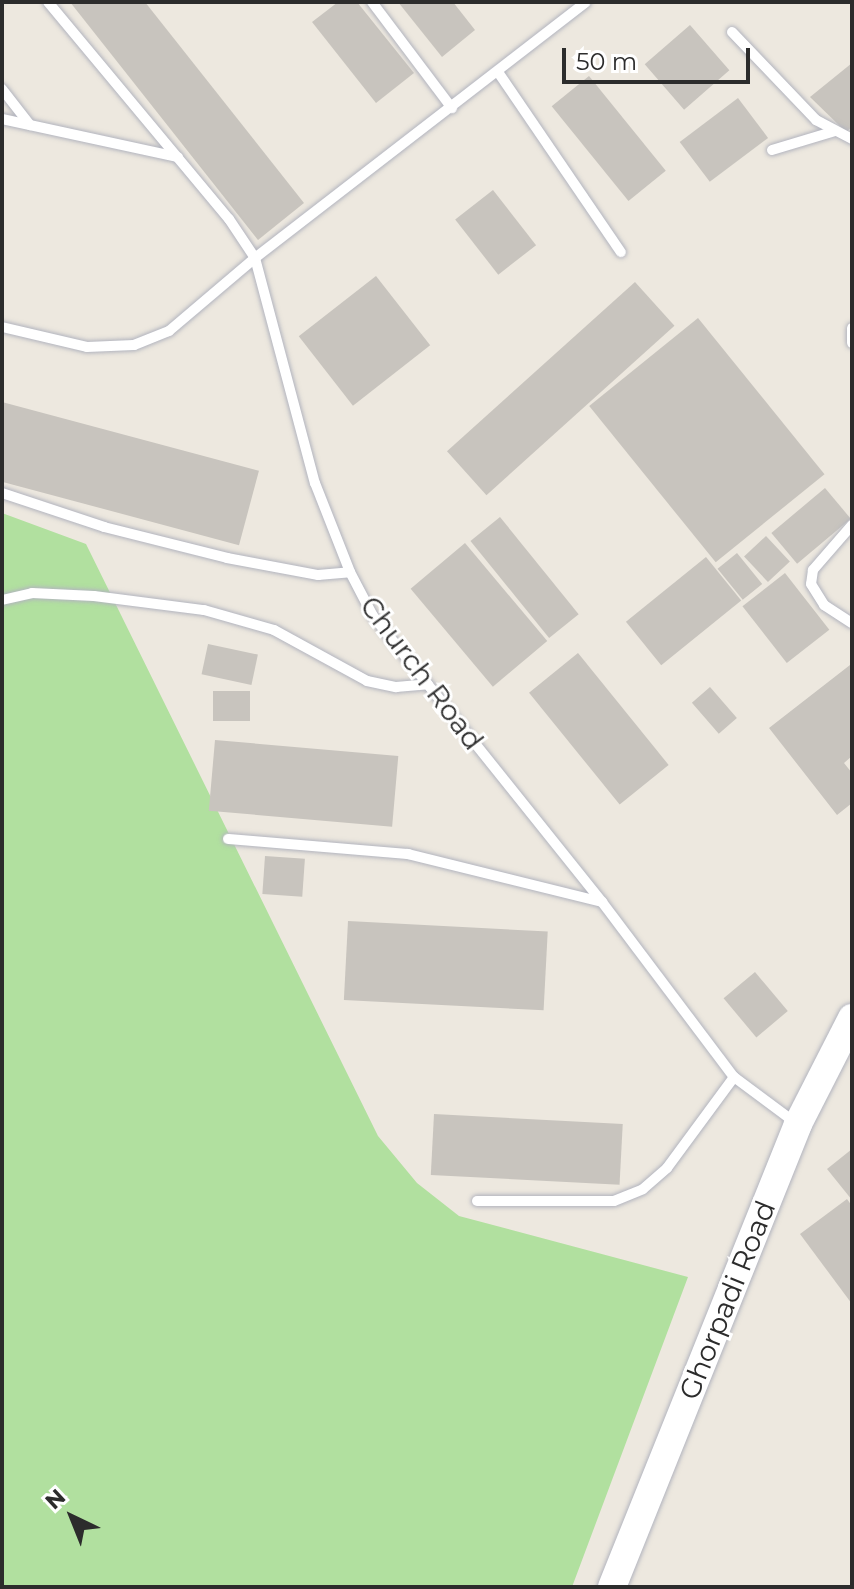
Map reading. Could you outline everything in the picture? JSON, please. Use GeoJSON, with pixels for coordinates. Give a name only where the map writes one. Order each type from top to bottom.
{"type":"FeatureCollection","features":[{"type":"Feature","properties":{"kind":"main road","name":"Ghorpadi Road"},"geometry":{"type":"LineString","coordinates":[[612,1587],[798,1124],[852,1018]]}},
{"type":"Feature","properties":{"kind":"lane","name":"Church Road"},"geometry":{"type":"LineString","coordinates":[[48,2],[229,219],[255,258],[315,483],[350,572],[373,616],[602,902],[734,1077],[798,1124]]}},
{"type":"Feature","properties":{"kind":"lane"},"geometry":{"type":"LineString","coordinates":[[372,2],[452,108]]}},
{"type":"Feature","properties":{"kind":"lane"},"geometry":{"type":"LineString","coordinates":[[2,327],[87,347],[134,345],[169,331],[255,258],[584,3]]}},
{"type":"Feature","properties":{"kind":"lane"},"geometry":{"type":"LineString","coordinates":[[732,32],[799,105],[835,131],[852,139]]}},
{"type":"Feature","properties":{"kind":"lane"},"geometry":{"type":"LineString","coordinates":[[498,72],[621,252]]}},
{"type":"Feature","properties":{"kind":"lane"},"geometry":{"type":"LineString","coordinates":[[2,89],[30,125]]}},
{"type":"Feature","properties":{"kind":"lane"},"geometry":{"type":"LineString","coordinates":[[2,119],[178,157]]}},
{"type":"Feature","properties":{"kind":"lane"},"geometry":{"type":"LineString","coordinates":[[772,150],[835,131]]}},
{"type":"Feature","properties":{"kind":"lane"},"geometry":{"type":"LineString","coordinates":[[852,328],[852,343]]}},
{"type":"Feature","properties":{"kind":"lane"},"geometry":{"type":"LineString","coordinates":[[2,493],[104,527],[227,558],[304,574],[350,572]]}},
{"type":"Feature","properties":{"kind":"lane"},"geometry":{"type":"LineString","coordinates":[[852,525],[813,570],[811,584],[824,605],[852,623]]}},
{"type":"Feature","properties":{"kind":"lane"},"geometry":{"type":"LineString","coordinates":[[2,600],[32,593],[94,596],[204,610],[274,630],[367,681],[396,687],[428,684]]}},
{"type":"Feature","properties":{"kind":"lane"},"geometry":{"type":"LineString","coordinates":[[228,839],[408,854],[602,902]]}},
{"type":"Feature","properties":{"kind":"lane"},"geometry":{"type":"LineString","coordinates":[[477,1201],[614,1201],[643,1189],[667,1168],[734,1077]]}},
{"type":"Feature","properties":{"kind":"green space"},"geometry":{"type":"Polygon","coordinates":[[[2,513],[86,544],[378,1136],[417,1183],[459,1216],[688,1277],[572,1587],[2,1587],[2,513]]]}},
{"type":"Feature","properties":{"kind":"building"},"geometry":{"type":"Polygon","coordinates":[[[70,2],[145,2],[304,203],[258,240],[70,2]]]}},
{"type":"Feature","properties":{"kind":"building"},"geometry":{"type":"Polygon","coordinates":[[[338,2],[357,2],[414,73],[376,103],[312,22],[338,2]]]}},
{"type":"Feature","properties":{"kind":"building"},"geometry":{"type":"Polygon","coordinates":[[[398,2],[453,2],[475,30],[442,57],[398,2]]]}},
{"type":"Feature","properties":{"kind":"building"},"geometry":{"type":"Polygon","coordinates":[[[690,25],[729,70],[684,110],[645,64],[690,25]]]}},
{"type":"Feature","properties":{"kind":"building"},"geometry":{"type":"Polygon","coordinates":[[[852,63],[852,127],[846,132],[810,97],[852,63]]]}},
{"type":"Feature","properties":{"kind":"building"},"geometry":{"type":"Polygon","coordinates":[[[589,76],[666,171],[628,201],[552,106],[589,76]]]}},
{"type":"Feature","properties":{"kind":"building"},"geometry":{"type":"Polygon","coordinates":[[[738,98],[768,138],[710,182],[680,142],[738,98]]]}},
{"type":"Feature","properties":{"kind":"building"},"geometry":{"type":"Polygon","coordinates":[[[493,190],[536,245],[498,275],[455,220],[493,190]]]}},
{"type":"Feature","properties":{"kind":"building"},"geometry":{"type":"Polygon","coordinates":[[[376,276],[430,345],[353,406],[299,336],[376,276]]]}},
{"type":"Feature","properties":{"kind":"building"},"geometry":{"type":"Polygon","coordinates":[[[635,282],[674,326],[486,495],[447,451],[635,282]]]}},
{"type":"Feature","properties":{"kind":"building"},"geometry":{"type":"Polygon","coordinates":[[[698,318],[824,474],[716,562],[589,406],[698,318]]]}},
{"type":"Feature","properties":{"kind":"building"},"geometry":{"type":"Polygon","coordinates":[[[2,402],[259,471],[239,545],[2,482],[2,402]]]}},
{"type":"Feature","properties":{"kind":"building"},"geometry":{"type":"Polygon","coordinates":[[[825,488],[851,519],[797,564],[771,533],[825,488]]]}},
{"type":"Feature","properties":{"kind":"building"},"geometry":{"type":"Polygon","coordinates":[[[500,517],[579,614],[549,638],[470,541],[500,517]]]}},
{"type":"Feature","properties":{"kind":"building"},"geometry":{"type":"Polygon","coordinates":[[[766,536],[790,562],[768,582],[744,556],[766,536]]]}},
{"type":"Feature","properties":{"kind":"building"},"geometry":{"type":"Polygon","coordinates":[[[465,543],[547,641],[493,687],[411,589],[465,543]]]}},
{"type":"Feature","properties":{"kind":"building"},"geometry":{"type":"Polygon","coordinates":[[[737,553],[762,584],[743,600],[718,569],[737,553]]]}},
{"type":"Feature","properties":{"kind":"building"},"geometry":{"type":"Polygon","coordinates":[[[706,557],[741,601],[661,665],[626,622],[706,557]]]}},
{"type":"Feature","properties":{"kind":"building"},"geometry":{"type":"Polygon","coordinates":[[[785,573],[829,630],[787,663],[742,606],[785,573]]]}},
{"type":"Feature","properties":{"kind":"building"},"geometry":{"type":"Polygon","coordinates":[[[208,644],[258,655],[251,685],[202,674],[208,644]]]}},
{"type":"Feature","properties":{"kind":"building"},"geometry":{"type":"Polygon","coordinates":[[[578,653],[669,765],[620,805],[529,693],[578,653]]]}},
{"type":"Feature","properties":{"kind":"building"},"geometry":{"type":"Polygon","coordinates":[[[850,665],[852,756],[844,763],[852,773],[852,803],[837,815],[769,728],[850,665]]]}},
{"type":"Feature","properties":{"kind":"building"},"geometry":{"type":"Polygon","coordinates":[[[710,687],[737,718],[719,734],[692,703],[710,687]]]}},
{"type":"Feature","properties":{"kind":"building"},"geometry":{"type":"Polygon","coordinates":[[[213,691],[250,691],[250,721],[213,721],[213,691]]]}},
{"type":"Feature","properties":{"kind":"building"},"geometry":{"type":"Polygon","coordinates":[[[215,740],[398,756],[392,827],[209,811],[215,740]]]}},
{"type":"Feature","properties":{"kind":"building"},"geometry":{"type":"Polygon","coordinates":[[[265,856],[305,859],[302,897],[262,894],[265,856]]]}},
{"type":"Feature","properties":{"kind":"building"},"geometry":{"type":"Polygon","coordinates":[[[348,921],[548,931],[544,1010],[344,1000],[348,921]]]}},
{"type":"Feature","properties":{"kind":"building"},"geometry":{"type":"Polygon","coordinates":[[[755,972],[788,1011],[756,1037],[724,998],[755,972]]]}},
{"type":"Feature","properties":{"kind":"building"},"geometry":{"type":"Polygon","coordinates":[[[434,1114],[623,1124],[620,1185],[431,1175],[434,1114]]]}},
{"type":"Feature","properties":{"kind":"building"},"geometry":{"type":"Polygon","coordinates":[[[852,1149],[852,1200],[827,1169],[852,1149]]]}},
{"type":"Feature","properties":{"kind":"building"},"geometry":{"type":"Polygon","coordinates":[[[847,1199],[852,1206],[852,1304],[800,1234],[847,1199]]]}}]}
